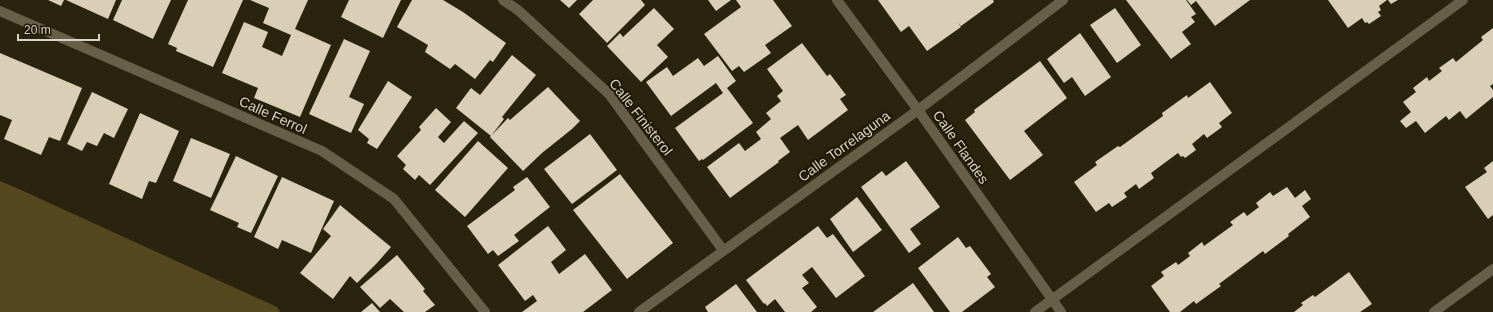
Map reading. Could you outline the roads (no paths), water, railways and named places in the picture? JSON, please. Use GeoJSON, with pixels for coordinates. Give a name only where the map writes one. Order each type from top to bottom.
{"type":"FeatureCollection","features":[{"type":"Feature","properties":{"kind":"street","name":"Calle Finisterol"},"geometry":{"type":"LineString","coordinates":[[503,0],[518,10],[609,94],[723,250]]}},
{"type":"Feature","properties":{"kind":"street","name":"Calle Flandes"},"geometry":{"type":"LineString","coordinates":[[837,0],[918,110],[1061,312]]}},
{"type":"Feature","properties":{"kind":"street","name":"Calle Torrelaguna"},"geometry":{"type":"LineString","coordinates":[[639,312],[918,110],[1063,0]]}},
{"type":"Feature","properties":{"kind":"street"},"geometry":{"type":"LineString","coordinates":[[1035,312],[1464,0]]}},
{"type":"Feature","properties":{"kind":"street","name":"Calle Ferrol"},"geometry":{"type":"LineString","coordinates":[[0,11],[322,151],[394,199],[485,312]]}},
{"type":"Feature","properties":{"kind":"street"},"geometry":{"type":"LineString","coordinates":[[1434,312],[1493,269]]}}]}
